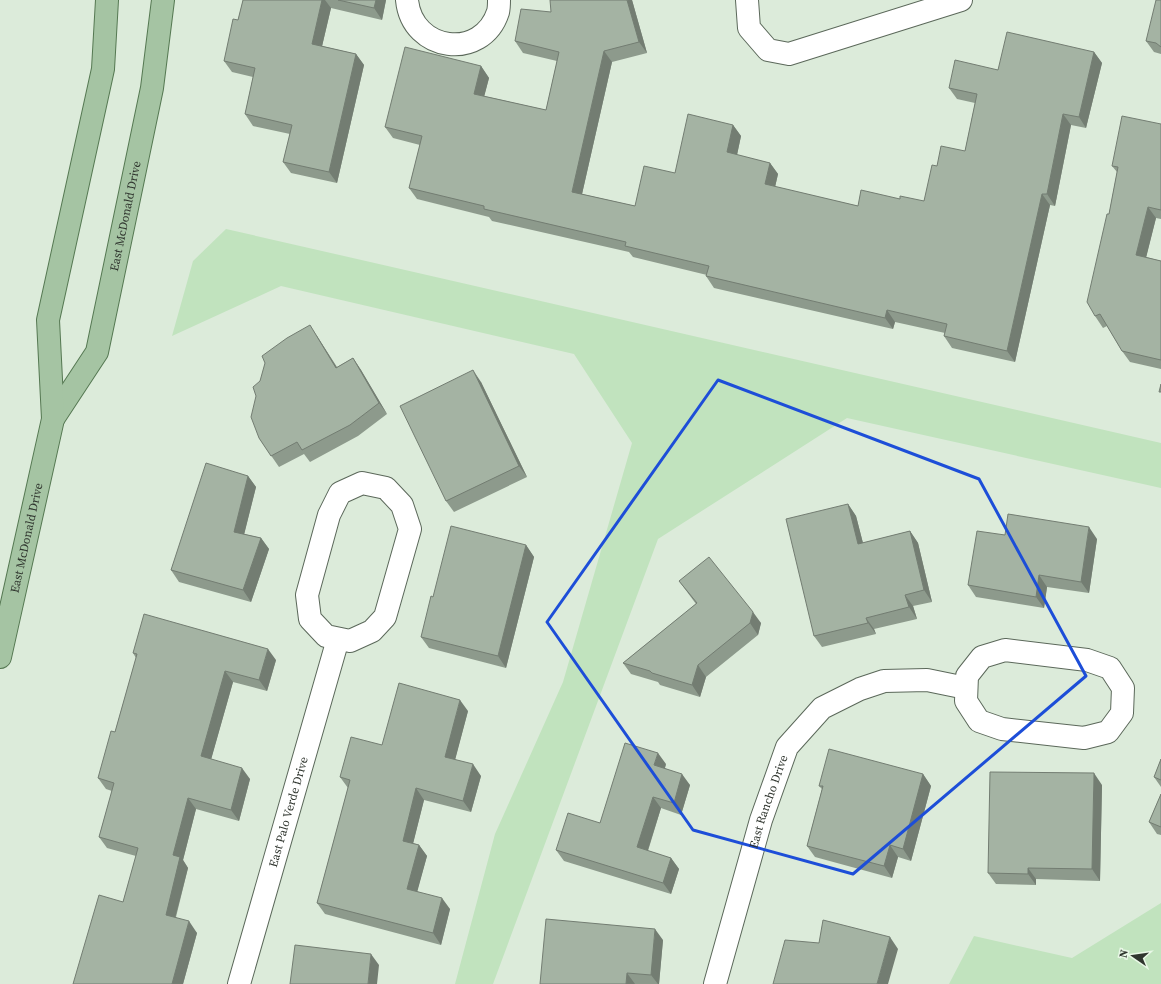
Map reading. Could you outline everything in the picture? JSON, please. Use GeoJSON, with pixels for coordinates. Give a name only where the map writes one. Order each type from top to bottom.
{"type":"FeatureCollection","features":[{"type":"Feature","properties":{"kind":"main road","name":"East McDonald Drive"},"geometry":{"type":"LineString","coordinates":[[0,657],[53,419],[48,320],[104,69],[107,0]]}},
{"type":"Feature","properties":{"kind":"main road","name":"East McDonald Drive"},"geometry":{"type":"LineString","coordinates":[[53,419],[97,352],[152,88],[163,0]]}},
{"type":"Feature","properties":{"kind":"street"},"geometry":{"type":"LineString","coordinates":[[407,0],[408,9],[413,22],[421,32],[432,40],[445,44],[458,45],[471,41],[483,34],[492,24],[498,12],[500,0]]}},
{"type":"Feature","properties":{"kind":"street"},"geometry":{"type":"LineString","coordinates":[[747,0],[750,28],[768,50],[789,54],[961,0]]}},
{"type":"Feature","properties":{"kind":"street"},"geometry":{"type":"LineString","coordinates":[[362,483],[386,488],[402,505],[410,529],[385,617],[372,631],[350,641],[338,639],[326,636],[310,619],[307,595],[329,515],[340,493],[362,483]]}},
{"type":"Feature","properties":{"kind":"street","name":"East Palo Verde Drive"},"geometry":{"type":"LineString","coordinates":[[239,984],[338,639]]}},
{"type":"Feature","properties":{"kind":"street"},"geometry":{"type":"LineString","coordinates":[[1006,650],[1087,660],[1110,668],[1115,675],[1123,688],[1122,713],[1108,732],[1084,738],[1002,729],[979,721],[966,701],[966,688],[967,676],[982,657],[1006,650]]}},
{"type":"Feature","properties":{"kind":"street","name":"East Rancho Drive"},"geometry":{"type":"LineString","coordinates":[[715,984],[761,820],[787,747],[822,708],[860,689],[884,681],[927,680],[966,688]]}},
{"type":"Feature","properties":{"kind":"highlighted area"},"geometry":{"type":"Polygon","coordinates":[[[718,380],[979,479],[1086,676],[853,874],[693,830],[547,622],[718,380]]]}},
{"type":"Feature","properties":{"kind":"green space"},"geometry":{"type":"Polygon","coordinates":[[[226,229],[1161,443],[1161,488],[847,418],[658,539],[493,984],[455,984],[495,834],[563,682],[632,443],[574,354],[281,286],[172,336],[193,261],[226,229]]]}},
{"type":"Feature","properties":{"kind":"green space"},"geometry":{"type":"Polygon","coordinates":[[[1161,903],[1161,984],[949,984],[974,936],[1072,958],[1161,903]]]}},
{"type":"Feature","properties":{"kind":"building"},"geometry":{"type":"Polygon","coordinates":[[[243,0],[322,0],[312,44],[356,54],[329,172],[283,162],[292,125],[245,114],[255,68],[224,61],[233,19],[238,20],[243,0]]]}},
{"type":"Feature","properties":{"kind":"building"},"geometry":{"type":"Polygon","coordinates":[[[338,0],[376,0],[374,8],[338,0]]]}},
{"type":"Feature","properties":{"kind":"building"},"geometry":{"type":"Polygon","coordinates":[[[550,0],[627,0],[639,42],[604,51],[572,192],[635,206],[644,166],[675,173],[688,114],[733,125],[727,152],[770,163],[765,184],[858,206],[861,190],[900,199],[900,196],[924,201],[932,165],[937,166],[941,146],[965,151],[977,94],[949,88],[955,60],[998,70],[1007,32],[1094,52],[1079,117],[1063,114],[1047,194],[1042,194],[1007,351],[944,336],[947,324],[887,310],[885,318],[706,276],[709,266],[625,246],[626,242],[484,209],[484,206],[409,188],[422,136],[385,127],[405,47],[481,66],[474,94],[546,110],[559,52],[515,41],[521,9],[551,12],[550,0]]]}},
{"type":"Feature","properties":{"kind":"building"},"geometry":{"type":"Polygon","coordinates":[[[1156,0],[1161,0],[1161,47],[1156,43],[1146,41],[1156,0]]]}},
{"type":"Feature","properties":{"kind":"building"},"geometry":{"type":"Polygon","coordinates":[[[1122,116],[1161,124],[1161,210],[1148,207],[1136,255],[1161,261],[1161,360],[1122,351],[1100,314],[1095,316],[1087,302],[1107,214],[1109,214],[1118,167],[1112,166],[1122,116]]]}},
{"type":"Feature","properties":{"kind":"building"},"geometry":{"type":"Polygon","coordinates":[[[310,325],[336,368],[353,358],[379,403],[350,425],[302,450],[297,442],[271,456],[259,438],[251,417],[256,396],[253,387],[260,381],[265,363],[262,356],[287,338],[310,325]]]}},
{"type":"Feature","properties":{"kind":"building"},"geometry":{"type":"Polygon","coordinates":[[[473,370],[519,466],[446,501],[400,406],[473,370]]]}},
{"type":"Feature","properties":{"kind":"building"},"geometry":{"type":"Polygon","coordinates":[[[206,463],[248,476],[234,532],[261,538],[243,590],[171,570],[206,463]]]}},
{"type":"Feature","properties":{"kind":"building"},"geometry":{"type":"Polygon","coordinates":[[[848,504],[858,544],[910,531],[924,590],[905,595],[909,607],[866,618],[868,623],[814,636],[786,519],[848,504]]]}},
{"type":"Feature","properties":{"kind":"building"},"geometry":{"type":"Polygon","coordinates":[[[1008,514],[1089,527],[1081,582],[1039,575],[1036,597],[968,585],[977,531],[1005,535],[1008,514]]]}},
{"type":"Feature","properties":{"kind":"building"},"geometry":{"type":"Polygon","coordinates":[[[451,526],[526,545],[498,656],[421,637],[451,526]]]}},
{"type":"Feature","properties":{"kind":"building"},"geometry":{"type":"Polygon","coordinates":[[[709,557],[753,612],[750,623],[698,665],[692,685],[623,663],[697,603],[679,581],[709,557]]]}},
{"type":"Feature","properties":{"kind":"building"},"geometry":{"type":"Polygon","coordinates":[[[144,614],[268,649],[259,680],[225,671],[201,756],[242,768],[231,810],[188,798],[173,855],[180,857],[166,915],[189,921],[172,984],[73,984],[99,895],[123,902],[138,848],[99,837],[114,783],[98,778],[111,731],[115,732],[137,654],[133,653],[144,614]]]}},
{"type":"Feature","properties":{"kind":"building"},"geometry":{"type":"Polygon","coordinates":[[[399,683],[460,700],[445,757],[473,764],[463,801],[416,788],[403,841],[419,845],[407,889],[442,898],[433,933],[317,903],[350,780],[340,777],[351,737],[382,745],[399,683]]]}},
{"type":"Feature","properties":{"kind":"building"},"geometry":{"type":"Polygon","coordinates":[[[625,743],[658,753],[654,765],[682,774],[674,803],[653,797],[637,847],[671,858],[663,883],[556,850],[568,813],[600,823],[625,743]]]}},
{"type":"Feature","properties":{"kind":"building"},"geometry":{"type":"Polygon","coordinates":[[[829,749],[923,774],[903,849],[890,845],[884,866],[807,846],[823,786],[819,786],[829,749]]]}},
{"type":"Feature","properties":{"kind":"building"},"geometry":{"type":"Polygon","coordinates":[[[1161,759],[1161,780],[1154,777],[1161,759]]]}},
{"type":"Feature","properties":{"kind":"building"},"geometry":{"type":"Polygon","coordinates":[[[990,772],[1094,773],[1092,869],[1028,868],[1028,874],[988,873],[990,772]]]}},
{"type":"Feature","properties":{"kind":"building"},"geometry":{"type":"Polygon","coordinates":[[[1161,794],[1161,827],[1149,822],[1161,794]]]}},
{"type":"Feature","properties":{"kind":"building"},"geometry":{"type":"Polygon","coordinates":[[[546,919],[655,929],[651,975],[627,973],[626,984],[540,984],[546,919]]]}},
{"type":"Feature","properties":{"kind":"building"},"geometry":{"type":"Polygon","coordinates":[[[823,920],[890,937],[877,984],[773,984],[785,940],[819,943],[823,920]]]}},
{"type":"Feature","properties":{"kind":"building"},"geometry":{"type":"Polygon","coordinates":[[[295,945],[371,954],[368,984],[290,984],[295,945]]]}}]}
